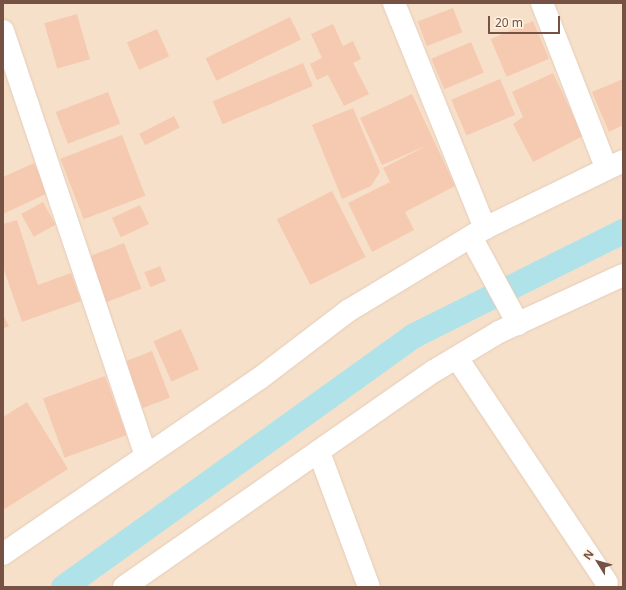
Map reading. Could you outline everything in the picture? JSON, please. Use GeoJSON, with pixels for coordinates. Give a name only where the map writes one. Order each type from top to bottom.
{"type":"FeatureCollection","features":[{"type":"Feature","properties":{"kind":"street"},"geometry":{"type":"LineString","coordinates":[[394,3],[478,232],[518,324]]}},
{"type":"Feature","properties":{"kind":"street"},"geometry":{"type":"LineString","coordinates":[[3,554],[145,454],[260,378],[348,311],[478,232],[614,164],[542,3]]}},
{"type":"Feature","properties":{"kind":"street"},"geometry":{"type":"LineString","coordinates":[[3,31],[145,454]]}},
{"type":"Feature","properties":{"kind":"street"},"geometry":{"type":"LineString","coordinates":[[124,587],[318,452],[457,358],[518,324],[623,275]]}},
{"type":"Feature","properties":{"kind":"street"},"geometry":{"type":"LineString","coordinates":[[457,358],[607,583]]}},
{"type":"Feature","properties":{"kind":"street"},"geometry":{"type":"LineString","coordinates":[[318,452],[370,587]]}},
{"type":"Feature","properties":{"kind":"shaded area"},"geometry":{"type":"Polygon","coordinates":[[[3,3],[623,3],[623,587],[3,587],[3,3]]]}},
{"type":"Feature","properties":{"kind":"building"},"geometry":{"type":"Polygon","coordinates":[[[453,8],[462,32],[427,46],[418,22],[453,8]]]}},
{"type":"Feature","properties":{"kind":"building"},"geometry":{"type":"Polygon","coordinates":[[[77,14],[90,59],[57,69],[44,23],[77,14]]]}},
{"type":"Feature","properties":{"kind":"building"},"geometry":{"type":"Polygon","coordinates":[[[290,17],[301,39],[216,81],[206,58],[290,17]]]}},
{"type":"Feature","properties":{"kind":"building"},"geometry":{"type":"Polygon","coordinates":[[[533,21],[549,59],[507,77],[491,39],[533,21]]]}},
{"type":"Feature","properties":{"kind":"building"},"geometry":{"type":"Polygon","coordinates":[[[333,24],[343,46],[353,41],[361,59],[353,63],[369,94],[344,106],[328,75],[317,80],[310,64],[322,58],[311,34],[333,24]]]}},
{"type":"Feature","properties":{"kind":"building"},"geometry":{"type":"Polygon","coordinates":[[[157,29],[169,56],[139,70],[127,42],[157,29]]]}},
{"type":"Feature","properties":{"kind":"building"},"geometry":{"type":"Polygon","coordinates":[[[471,42],[484,72],[444,89],[431,59],[471,42]]]}},
{"type":"Feature","properties":{"kind":"building"},"geometry":{"type":"Polygon","coordinates":[[[303,63],[313,86],[223,124],[213,101],[303,63]]]}},
{"type":"Feature","properties":{"kind":"building"},"geometry":{"type":"Polygon","coordinates":[[[553,73],[583,136],[533,162],[513,124],[523,117],[512,92],[553,73]]]}},
{"type":"Feature","properties":{"kind":"building"},"geometry":{"type":"Polygon","coordinates":[[[500,79],[515,115],[466,136],[451,100],[500,79]]]}},
{"type":"Feature","properties":{"kind":"building"},"geometry":{"type":"Polygon","coordinates":[[[623,79],[623,125],[609,132],[592,92],[623,79]]]}},
{"type":"Feature","properties":{"kind":"building"},"geometry":{"type":"Polygon","coordinates":[[[108,92],[120,124],[68,144],[56,112],[108,92]]]}},
{"type":"Feature","properties":{"kind":"building"},"geometry":{"type":"Polygon","coordinates":[[[412,94],[455,186],[405,212],[414,230],[372,252],[348,203],[390,182],[383,168],[428,145],[382,165],[360,118],[412,94]]]}},
{"type":"Feature","properties":{"kind":"building"},"geometry":{"type":"Polygon","coordinates":[[[353,108],[380,172],[371,186],[342,199],[312,125],[353,108]]]}},
{"type":"Feature","properties":{"kind":"building"},"geometry":{"type":"Polygon","coordinates":[[[174,116],[180,128],[145,145],[139,134],[174,116]]]}},
{"type":"Feature","properties":{"kind":"building"},"geometry":{"type":"Polygon","coordinates":[[[122,135],[145,196],[84,219],[60,159],[122,135]]]}},
{"type":"Feature","properties":{"kind":"building"},"geometry":{"type":"Polygon","coordinates":[[[34,163],[48,193],[3,214],[3,177],[34,163]]]}},
{"type":"Feature","properties":{"kind":"building"},"geometry":{"type":"Polygon","coordinates":[[[332,191],[366,257],[310,285],[277,219],[332,191]]]}},
{"type":"Feature","properties":{"kind":"building"},"geometry":{"type":"Polygon","coordinates":[[[43,202],[56,225],[34,237],[21,214],[43,202]]]}},
{"type":"Feature","properties":{"kind":"building"},"geometry":{"type":"Polygon","coordinates":[[[140,205],[149,224],[121,237],[112,218],[140,205]]]}},
{"type":"Feature","properties":{"kind":"building"},"geometry":{"type":"Polygon","coordinates":[[[17,220],[38,285],[71,273],[81,301],[22,322],[3,267],[3,224],[17,220]]]}},
{"type":"Feature","properties":{"kind":"building"},"geometry":{"type":"Polygon","coordinates":[[[124,243],[142,289],[106,302],[89,257],[124,243]]]}},
{"type":"Feature","properties":{"kind":"building"},"geometry":{"type":"Polygon","coordinates":[[[160,266],[166,281],[150,287],[144,272],[160,266]]]}},
{"type":"Feature","properties":{"kind":"building"},"geometry":{"type":"Polygon","coordinates":[[[3,315],[9,326],[3,329],[3,315]]]}},
{"type":"Feature","properties":{"kind":"building"},"geometry":{"type":"Polygon","coordinates":[[[181,329],[199,369],[171,381],[154,341],[181,329]]]}},
{"type":"Feature","properties":{"kind":"building"},"geometry":{"type":"Polygon","coordinates":[[[152,351],[170,398],[143,408],[125,361],[152,351]]]}},
{"type":"Feature","properties":{"kind":"building"},"geometry":{"type":"Polygon","coordinates":[[[105,376],[127,435],[65,458],[43,399],[105,376]]]}},
{"type":"Feature","properties":{"kind":"building"},"geometry":{"type":"Polygon","coordinates":[[[27,402],[68,469],[3,510],[3,417],[27,402]]]}},
{"type":"Feature","properties":{"kind":"waterway"},"geometry":{"type":"LineString","coordinates":[[63,587],[412,336],[623,231]]}}]}
